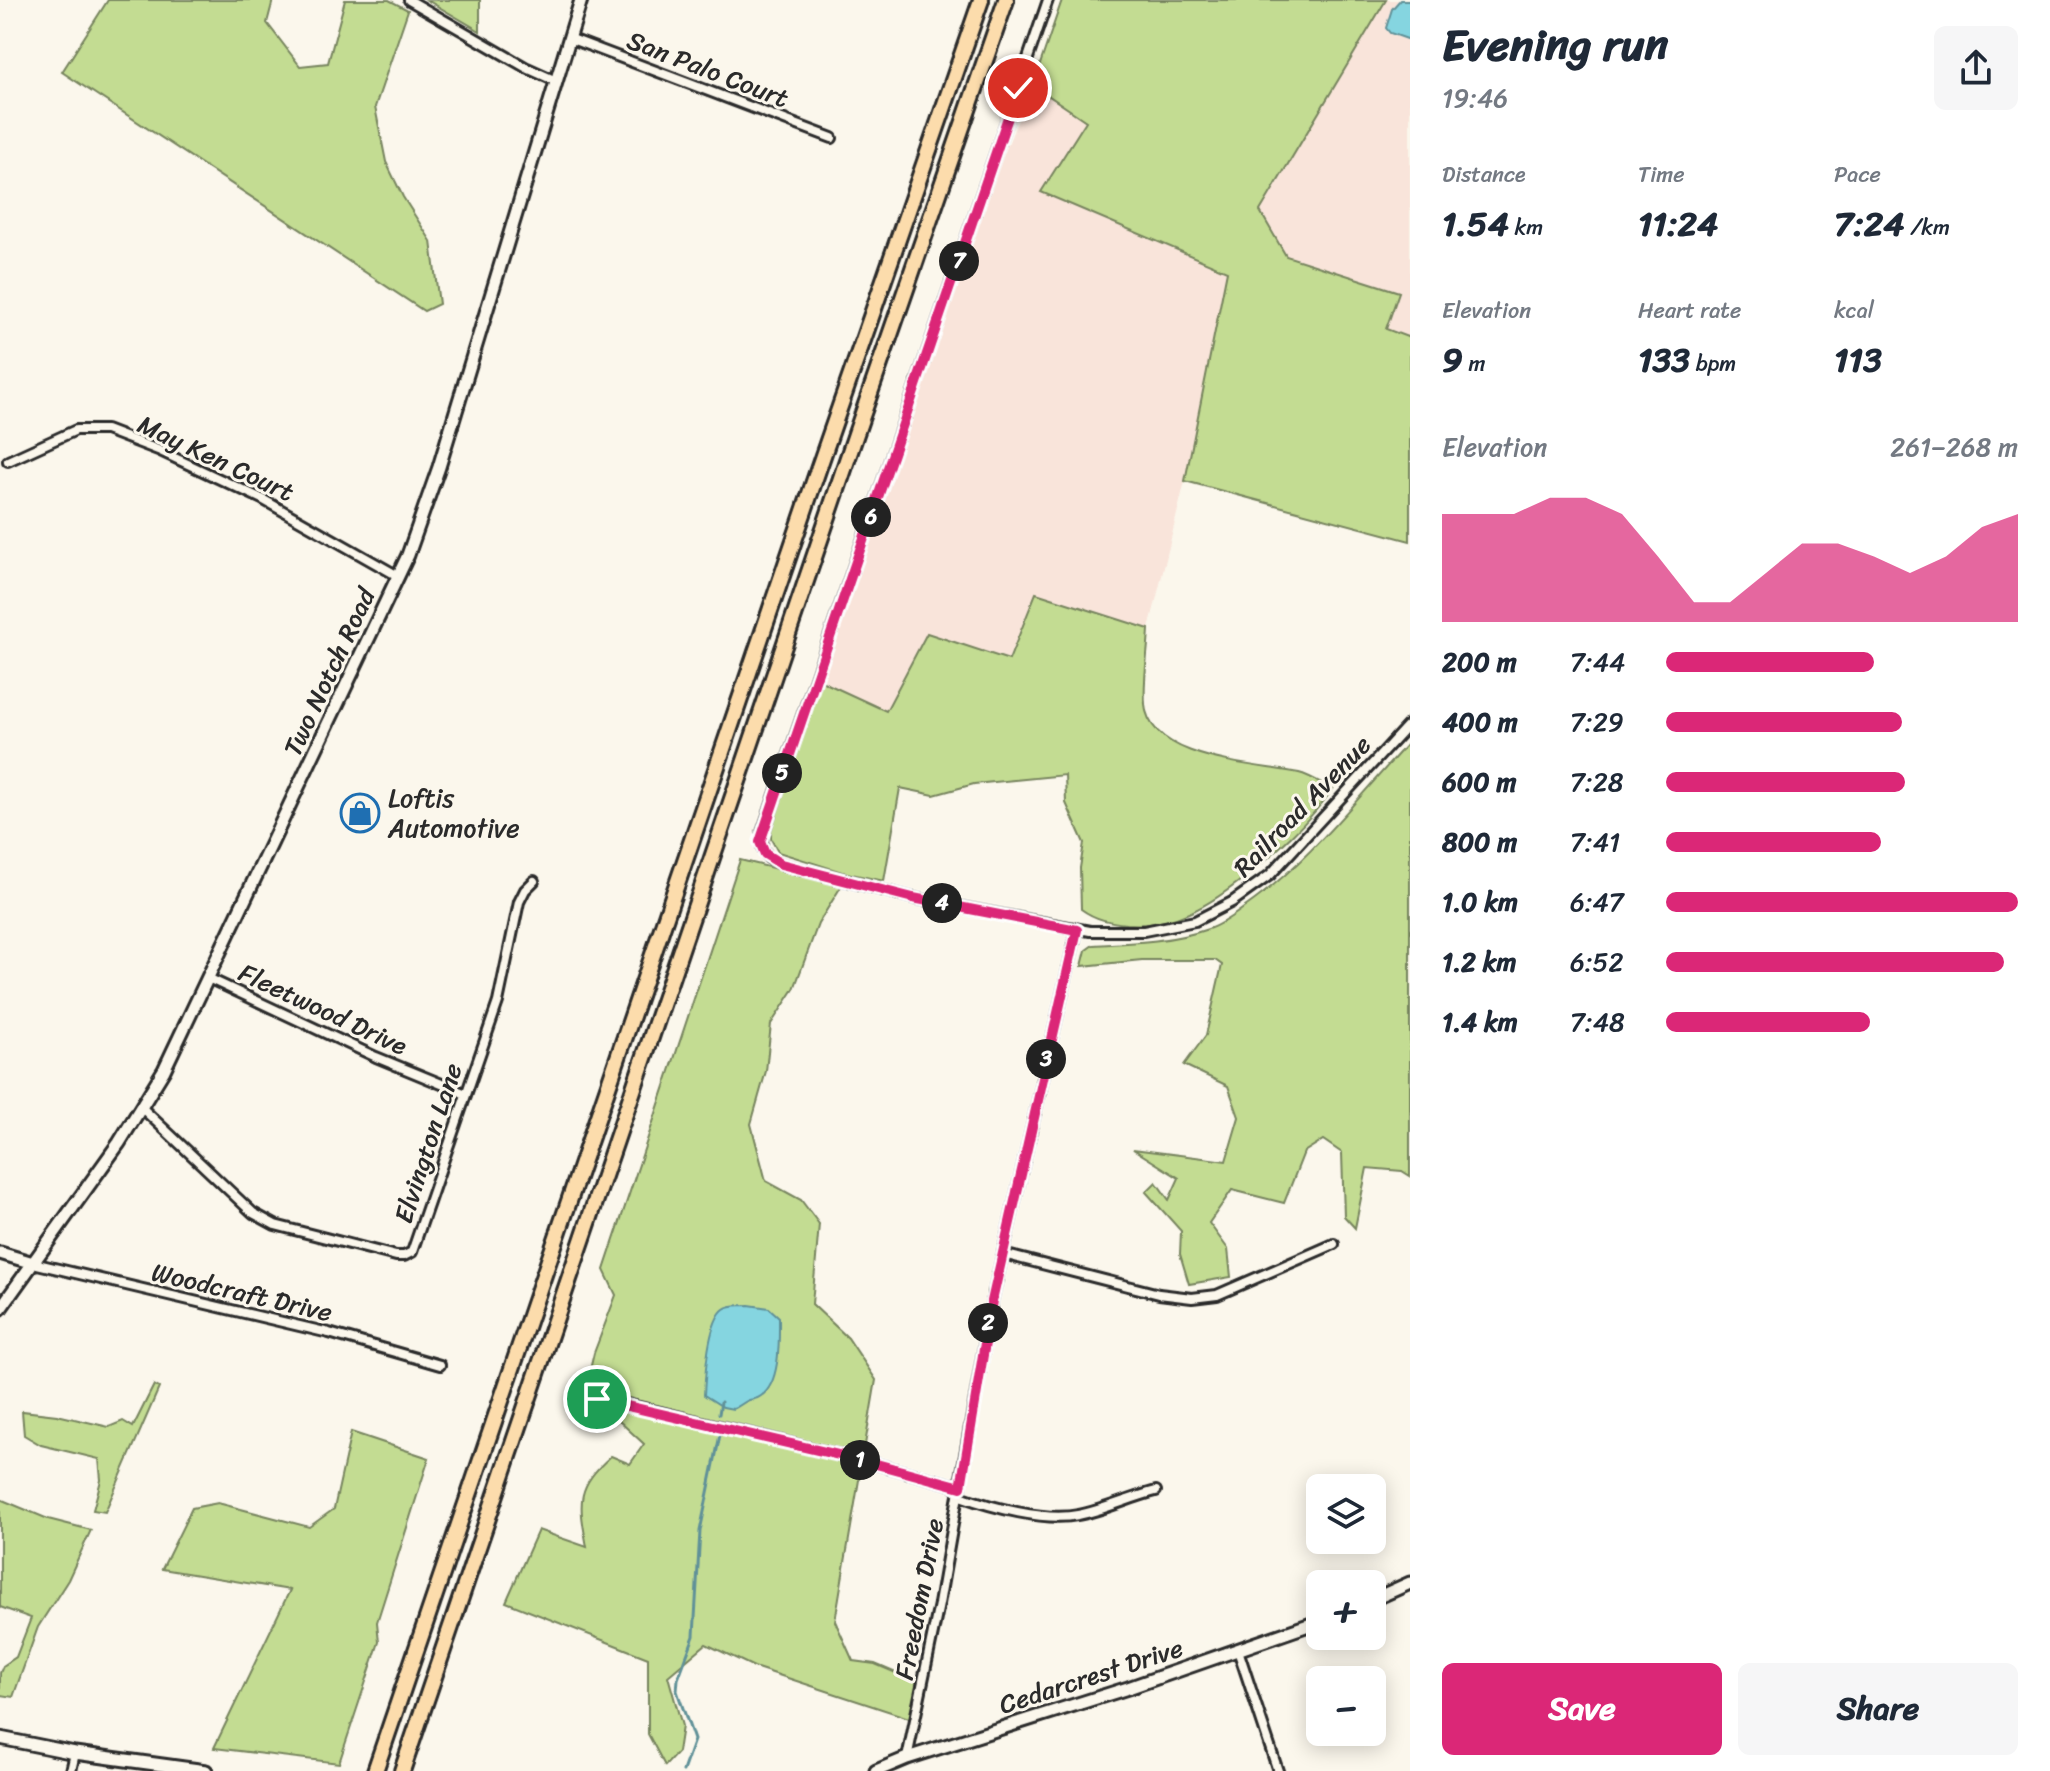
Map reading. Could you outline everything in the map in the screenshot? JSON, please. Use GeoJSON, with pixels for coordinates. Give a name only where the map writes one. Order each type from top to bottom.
{"type":"FeatureCollection","features":[{"type":"Feature","properties":{"kind":"highway"},"geometry":{"type":"LineString","coordinates":[[375,1771],[981,0]]}},
{"type":"Feature","properties":{"kind":"highway"},"geometry":{"type":"LineString","coordinates":[[402,1771],[851,447],[1006,0]]}},
{"type":"Feature","properties":{"kind":"street"},"geometry":{"type":"LineString","coordinates":[[409,0],[527,68],[556,81]]}},
{"type":"Feature","properties":{"kind":"street","name":"Two Notch Road"},"geometry":{"type":"LineString","coordinates":[[0,1309],[142,1108],[164,1070],[398,576],[439,467],[581,0]]}},
{"type":"Feature","properties":{"kind":"street","name":"Railroad Avenue"},"geometry":{"type":"LineString","coordinates":[[1048,0],[760,842],[765,854],[781,864],[913,898],[1077,930],[1134,932],[1168,928],[1195,921],[1258,884],[1286,860],[1410,723]]}},
{"type":"Feature","properties":{"kind":"street","name":"San Palo Court"},"geometry":{"type":"LineString","coordinates":[[569,38],[832,138]]}},
{"type":"Feature","properties":{"kind":"street","name":"May Ken Court"},"geometry":{"type":"LineString","coordinates":[[8,461],[76,430],[106,430],[158,450],[262,499],[398,576]]}},
{"type":"Feature","properties":{"kind":"street","name":"Elvington Lane"},"geometry":{"type":"LineString","coordinates":[[142,1108],[246,1208],[267,1221],[315,1236],[404,1256],[412,1252],[498,1002],[519,902],[534,881]]}},
{"type":"Feature","properties":{"kind":"street","name":"Freedom Drive"},"geometry":{"type":"LineString","coordinates":[[907,1758],[1003,1254],[1077,930]]}},
{"type":"Feature","properties":{"kind":"street","name":"Fleetwood Drive"},"geometry":{"type":"LineString","coordinates":[[208,978],[386,1062],[466,1094]]}},
{"type":"Feature","properties":{"kind":"street"},"geometry":{"type":"LineString","coordinates":[[1003,1254],[1159,1294],[1192,1298],[1217,1295],[1334,1244]]}},
{"type":"Feature","properties":{"kind":"street"},"geometry":{"type":"LineString","coordinates":[[0,1253],[33,1263]]}},
{"type":"Feature","properties":{"kind":"street","name":"Woodcraft Drive"},"geometry":{"type":"LineString","coordinates":[[33,1263],[329,1333],[440,1365]]}},
{"type":"Feature","properties":{"kind":"street"},"geometry":{"type":"LineString","coordinates":[[597,1399],[869,1462],[1013,1510],[1064,1517],[1081,1515],[1156,1491]]}},
{"type":"Feature","properties":{"kind":"street"},"geometry":{"type":"LineString","coordinates":[[1386,1594],[1410,1583]]}},
{"type":"Feature","properties":{"kind":"street","name":"Cedarcrest Drive"},"geometry":{"type":"LineString","coordinates":[[876,1771],[907,1758],[953,1746],[1306,1626]]}},
{"type":"Feature","properties":{"kind":"street"},"geometry":{"type":"LineString","coordinates":[[1238,1650],[1278,1771]]}},
{"type":"Feature","properties":{"kind":"street"},"geometry":{"type":"LineString","coordinates":[[0,1738],[75,1753],[206,1771]]}},
{"type":"Feature","properties":{"kind":"street"},"geometry":{"type":"LineString","coordinates":[[71,1771],[75,1753]]}},
{"type":"Feature","properties":{"kind":"shaded area"},"geometry":{"type":"Polygon","coordinates":[[[1386,0],[1410,0],[1410,338],[1386,329],[1399,292],[1286,256],[1260,211],[1386,0]]]}},
{"type":"Feature","properties":{"kind":"shaded area"},"geometry":{"type":"Polygon","coordinates":[[[1033,85],[1086,121],[1042,192],[1227,270],[1185,481],[1149,629],[1036,593],[1008,660],[886,711],[821,681],[992,182],[1033,85]]]}},
{"type":"Feature","properties":{"kind":"green space"},"geometry":{"type":"Polygon","coordinates":[[[108,0],[273,0],[267,23],[300,66],[328,63],[345,0],[389,0],[408,10],[375,107],[386,162],[403,197],[431,241],[439,304],[424,311],[62,72],[108,0]]]}},
{"type":"Feature","properties":{"kind":"green space"},"geometry":{"type":"Polygon","coordinates":[[[427,0],[480,0],[480,31],[427,0]]]}},
{"type":"Feature","properties":{"kind":"green space"},"geometry":{"type":"Polygon","coordinates":[[[1062,0],[1386,0],[1260,211],[1286,256],[1399,292],[1386,329],[1410,338],[1410,541],[1185,481],[1227,271],[1041,192],[1086,121],[1033,85],[1062,0]]]}},
{"type":"Feature","properties":{"kind":"green space"},"geometry":{"type":"Polygon","coordinates":[[[1036,593],[1149,629],[1145,704],[1151,723],[1165,738],[1185,749],[1208,756],[1299,773],[1333,789],[1292,836],[1232,887],[1191,912],[1144,924],[1109,921],[1081,909],[1080,868],[1084,843],[1066,803],[1065,775],[974,784],[934,795],[900,788],[884,881],[842,872],[778,852],[771,839],[771,831],[821,681],[886,711],[927,633],[1009,660],[1036,593]]]}},
{"type":"Feature","properties":{"kind":"green space"},"geometry":{"type":"Polygon","coordinates":[[[1410,741],[1410,1176],[1402,1171],[1367,1168],[1355,1228],[1344,1216],[1342,1153],[1323,1140],[1304,1152],[1284,1203],[1232,1190],[1209,1223],[1228,1249],[1231,1277],[1189,1284],[1180,1254],[1181,1231],[1146,1192],[1156,1182],[1169,1200],[1179,1178],[1133,1149],[1226,1161],[1239,1117],[1228,1086],[1184,1065],[1206,1035],[1222,965],[1215,960],[1142,960],[1082,966],[1086,950],[1093,945],[1180,937],[1227,920],[1268,889],[1311,850],[1410,741]]]}},
{"type":"Feature","properties":{"kind":"green space"},"geometry":{"type":"Polygon","coordinates":[[[740,860],[842,885],[818,924],[794,989],[771,1024],[766,1071],[751,1124],[766,1181],[801,1200],[819,1224],[812,1304],[848,1338],[876,1380],[835,1621],[853,1661],[875,1664],[922,1684],[915,1720],[754,1667],[706,1644],[668,1676],[682,1726],[678,1752],[665,1766],[648,1734],[648,1658],[506,1602],[538,1530],[587,1547],[582,1518],[585,1487],[611,1456],[630,1464],[644,1444],[617,1419],[620,1388],[587,1382],[594,1353],[616,1295],[604,1270],[740,860]]]}},
{"type":"Feature","properties":{"kind":"green space"},"geometry":{"type":"Polygon","coordinates":[[[154,1385],[159,1388],[105,1512],[93,1510],[101,1480],[99,1459],[41,1445],[24,1435],[22,1411],[109,1427],[123,1421],[133,1427],[154,1385]]]}},
{"type":"Feature","properties":{"kind":"green space"},"geometry":{"type":"Polygon","coordinates":[[[351,1432],[429,1458],[377,1622],[379,1642],[339,1763],[214,1748],[290,1590],[162,1569],[192,1508],[218,1503],[309,1527],[334,1509],[351,1432]]]}},
{"type":"Feature","properties":{"kind":"green space"},"geometry":{"type":"Polygon","coordinates":[[[0,1499],[48,1519],[91,1530],[68,1580],[38,1627],[13,1697],[0,1695],[0,1673],[3,1666],[16,1657],[31,1618],[0,1607],[0,1499]]]}},
{"type":"Feature","properties":{"kind":"water"},"geometry":{"type":"Polygon","coordinates":[[[1400,0],[1410,0],[1410,40],[1390,33],[1386,28],[1392,9],[1400,0]]]}},
{"type":"Feature","properties":{"kind":"water"},"geometry":{"type":"Polygon","coordinates":[[[749,1305],[769,1308],[779,1317],[775,1371],[768,1390],[759,1397],[733,1409],[723,1407],[704,1395],[711,1336],[724,1309],[749,1305]]]}},
{"type":"Feature","properties":{"kind":"waterway"},"geometry":{"type":"LineString","coordinates":[[719,1414],[721,1402]]}},
{"type":"Feature","properties":{"kind":"waterway"},"geometry":{"type":"LineString","coordinates":[[683,1771],[694,1740],[677,1691],[678,1679],[694,1636],[700,1531],[721,1430]]}},
{"type":"Feature","properties":{"kind":"place","name":"Loftis Automotive"},"geometry":{"type":"Point","coordinates":[360,813]}},
{"type":"Feature","properties":{"kind":"route"},"geometry":{"type":"LineString","coordinates":[[597,1399],[869,1462],[961,1487],[992,1301],[1077,930],[913,898],[781,864],[765,854],[760,842],[1018,88]]}}]}
